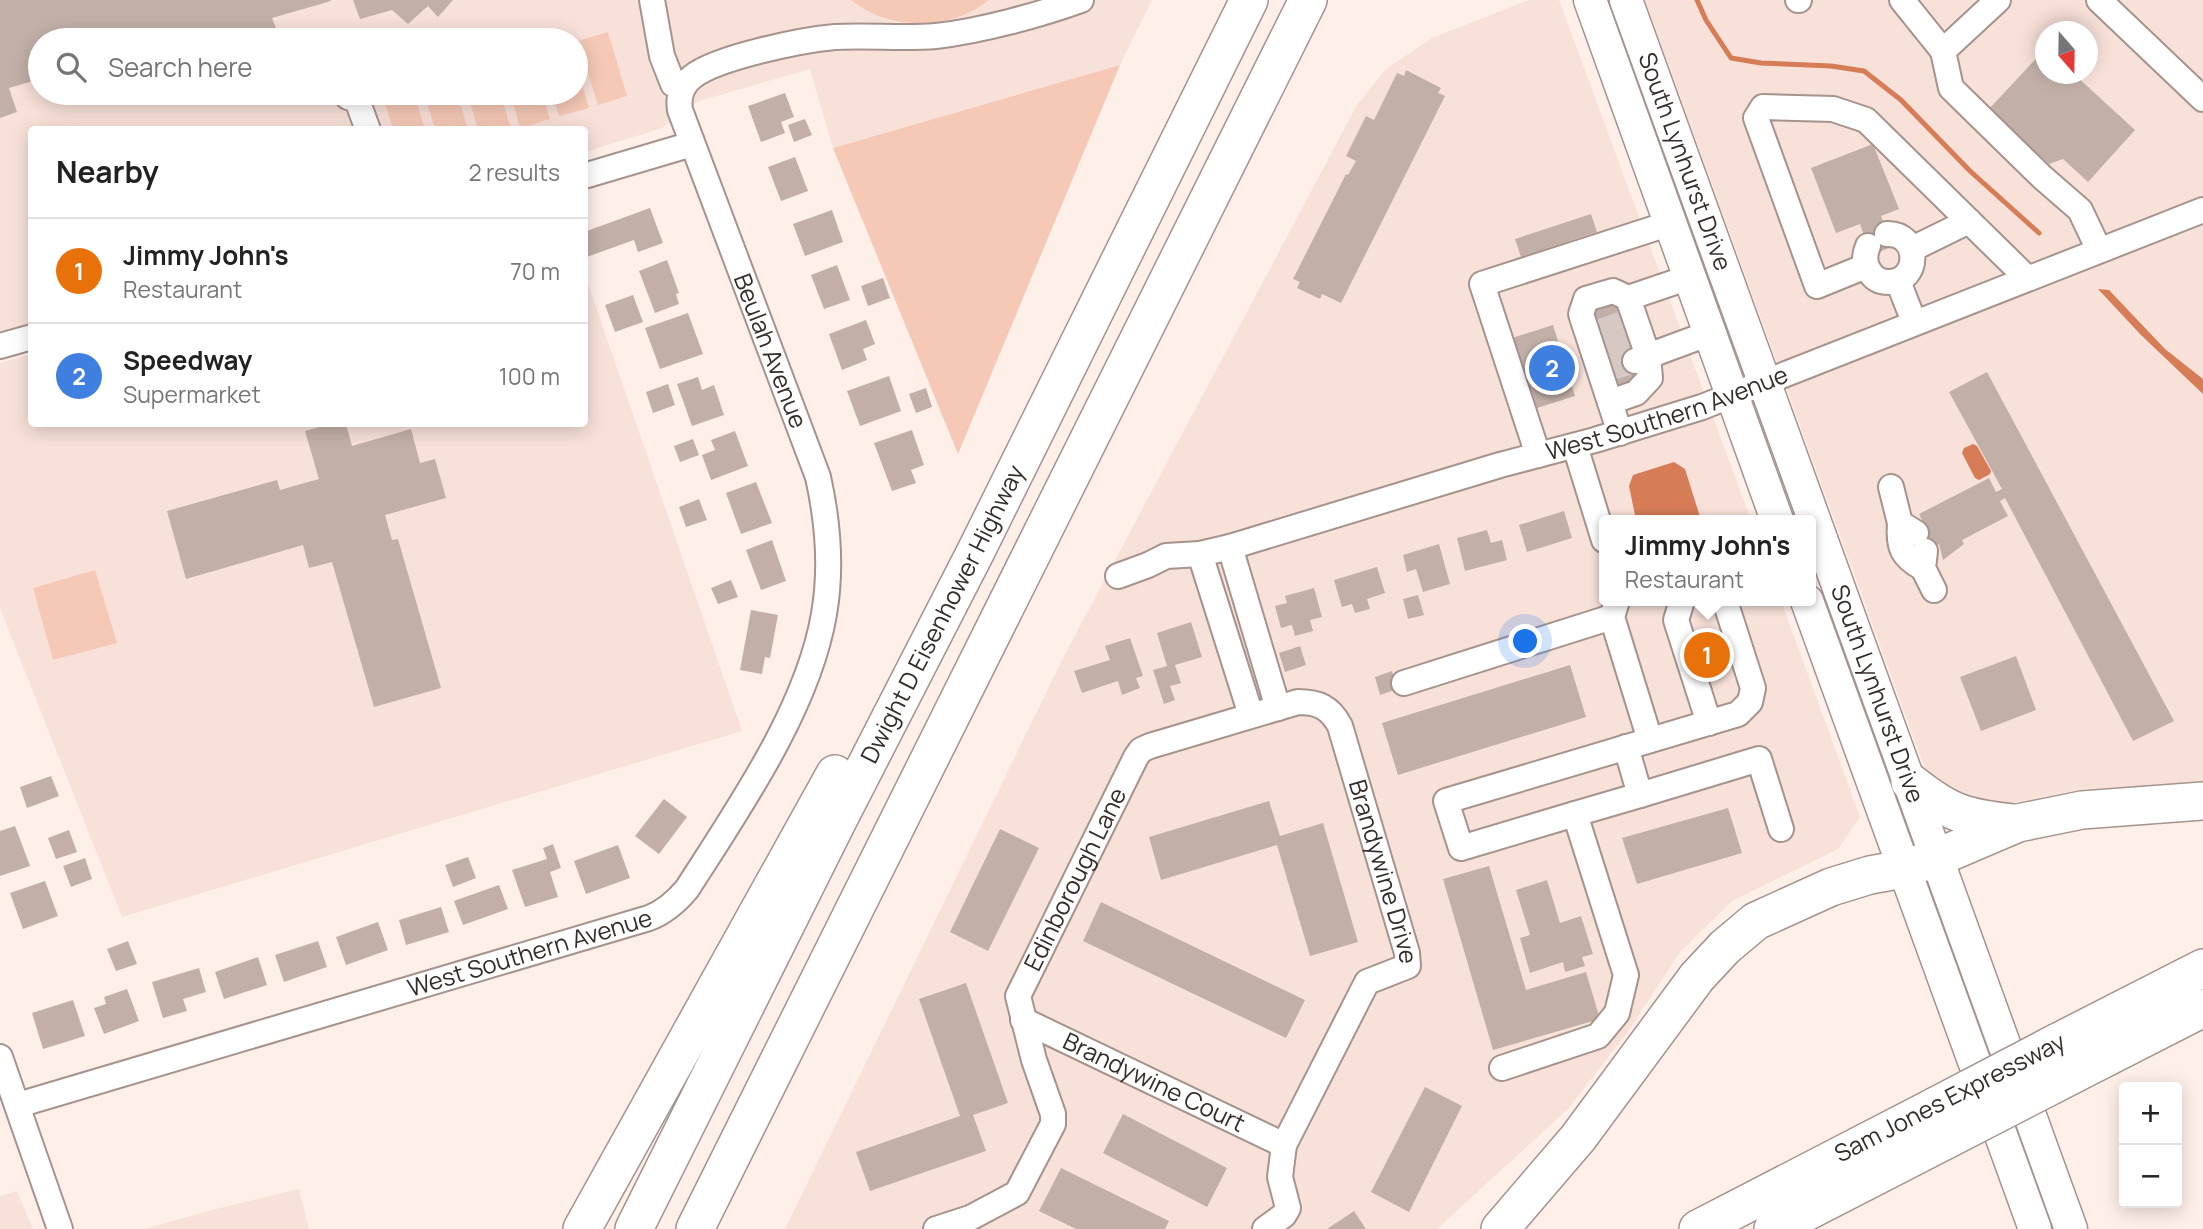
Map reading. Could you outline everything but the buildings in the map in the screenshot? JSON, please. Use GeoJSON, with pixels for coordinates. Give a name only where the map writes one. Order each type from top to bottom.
{"type":"FeatureCollection","features":[{"type":"Feature","properties":{"kind":"highway","name":"Dwight D Eisenhower Highway"},"geometry":{"type":"LineString","coordinates":[[634,1229],[836,822],[975,553],[1249,0]]}},
{"type":"Feature","properties":{"kind":"highway"},"geometry":{"type":"LineString","coordinates":[[695,1229],[1308,0]]}},
{"type":"Feature","properties":{"kind":"highway"},"geometry":{"type":"LineString","coordinates":[[582,1229],[830,781],[975,553]]}},
{"type":"Feature","properties":{"kind":"highway"},"geometry":{"type":"LineString","coordinates":[[1910,782],[1940,805],[1964,817],[2018,823]]}},
{"type":"Feature","properties":{"kind":"highway"},"geometry":{"type":"LineString","coordinates":[[1500,1229],[1578,1138],[1697,977],[1739,933],[1768,914],[1831,887],[1920,864],[2018,823],[2082,810],[2203,801]]}},
{"type":"Feature","properties":{"kind":"highway","name":"Sam Jones Expressway"},"geometry":{"type":"LineString","coordinates":[[1773,1229],[1940,1124],[2058,1042],[2203,968]]}},
{"type":"Feature","properties":{"kind":"highway","name":"Sam Jones Expressway"},"geometry":{"type":"LineString","coordinates":[[1698,1229],[1940,1124],[2070,1076],[2203,1008]]}},
{"type":"Feature","properties":{"kind":"highway"},"geometry":{"type":"LineString","coordinates":[[2070,1076],[2203,1032]]}},
{"type":"Feature","properties":{"kind":"highway"},"geometry":{"type":"LineString","coordinates":[[719,1229],[744,1177],[786,1048]]}},
{"type":"Feature","properties":{"kind":"main road","name":"South Lynhurst Drive"},"geometry":{"type":"LineString","coordinates":[[1590,0],[1775,515]]}},
{"type":"Feature","properties":{"kind":"main road","name":"South Lynhurst Drive"},"geometry":{"type":"LineString","coordinates":[[1626,0],[1813,515]]}},
{"type":"Feature","properties":{"kind":"main road","name":"South Lynhurst Drive"},"geometry":{"type":"LineString","coordinates":[[1816,524],[1910,782],[1920,864],[2035,1229]]}},
{"type":"Feature","properties":{"kind":"main road","name":"South Lynhurst Drive"},"geometry":{"type":"LineString","coordinates":[[1809,606],[1920,864],[2071,1229]]}},
{"type":"Feature","properties":{"kind":"street"},"geometry":{"type":"LineString","coordinates":[[652,0],[662,56],[673,84],[682,88],[703,71],[776,48],[835,37],[949,34],[1068,2]]}},
{"type":"Feature","properties":{"kind":"street"},"geometry":{"type":"LineString","coordinates":[[1902,0],[1943,51],[1951,88],[2042,177],[2080,210],[2099,250]]}},
{"type":"Feature","properties":{"kind":"street"},"geometry":{"type":"LineString","coordinates":[[1943,51],[1998,0]]}},
{"type":"Feature","properties":{"kind":"street"},"geometry":{"type":"LineString","coordinates":[[2099,0],[2203,99]]}},
{"type":"Feature","properties":{"kind":"street","name":"Beulah Avenue"},"geometry":{"type":"LineString","coordinates":[[682,88],[678,100],[680,110],[818,477],[827,533],[828,563]]}},
{"type":"Feature","properties":{"kind":"street"},"geometry":{"type":"LineString","coordinates":[[359,105],[367,126]]}},
{"type":"Feature","properties":{"kind":"street"},"geometry":{"type":"LineString","coordinates":[[1874,249],[1873,277],[1885,282],[1898,281],[1908,274],[1913,262],[1912,249],[1905,239],[1894,234],[1817,286],[1756,118],[1763,107],[1833,109],[1866,120],[2027,278]]}},
{"type":"Feature","properties":{"kind":"street"},"geometry":{"type":"LineString","coordinates":[[588,175],[692,144]]}},
{"type":"Feature","properties":{"kind":"street","name":"West Southern Avenue"},"geometry":{"type":"LineString","coordinates":[[1118,576],[1166,556],[1199,554],[1230,547],[1620,433],[1732,395],[2203,209]]}},
{"type":"Feature","properties":{"kind":"street"},"geometry":{"type":"LineString","coordinates":[[1912,249],[1969,221]]}},
{"type":"Feature","properties":{"kind":"street"},"geometry":{"type":"LineString","coordinates":[[1538,455],[1482,284],[1671,223]]}},
{"type":"Feature","properties":{"kind":"street"},"geometry":{"type":"LineString","coordinates":[[1620,433],[1610,402],[1618,342],[1690,276]]}},
{"type":"Feature","properties":{"kind":"street"},"geometry":{"type":"LineString","coordinates":[[1898,281],[1914,322]]}},
{"type":"Feature","properties":{"kind":"street"},"geometry":{"type":"LineString","coordinates":[[1618,342],[1710,333]]}},
{"type":"Feature","properties":{"kind":"street"},"geometry":{"type":"LineString","coordinates":[[0,346],[28,338]]}},
{"type":"Feature","properties":{"kind":"street"},"geometry":{"type":"LineString","coordinates":[[1610,402],[1636,393],[1650,378],[1618,342]]}},
{"type":"Feature","properties":{"kind":"street"},"geometry":{"type":"LineString","coordinates":[[1575,446],[1599,524]]}},
{"type":"Feature","properties":{"kind":"street"},"geometry":{"type":"LineString","coordinates":[[1891,486],[1920,553]]}},
{"type":"Feature","properties":{"kind":"street"},"geometry":{"type":"LineString","coordinates":[[1230,547],[1278,708]]}},
{"type":"Feature","properties":{"kind":"street"},"geometry":{"type":"LineString","coordinates":[[1199,554],[1251,715]]}},
{"type":"Feature","properties":{"kind":"street","name":"West Southern Avenue"},"geometry":{"type":"LineString","coordinates":[[18,1105],[649,918],[664,911],[687,889],[758,778],[800,691],[821,632],[828,563]]}},
{"type":"Feature","properties":{"kind":"street"},"geometry":{"type":"LineString","coordinates":[[1680,606],[1676,620],[1709,723]]}},
{"type":"Feature","properties":{"kind":"street"},"geometry":{"type":"LineString","coordinates":[[1727,606],[1753,688],[1750,702],[1738,714],[1446,801],[1461,848],[1759,759],[1781,829]]}},
{"type":"Feature","properties":{"kind":"street"},"geometry":{"type":"LineString","coordinates":[[1404,683],[1614,609],[1650,740]]}},
{"type":"Feature","properties":{"kind":"street","name":"Brandywine Drive"},"geometry":{"type":"LineString","coordinates":[[1251,715],[1298,702],[1314,702],[1326,707],[1338,722],[1408,961],[1408,966],[1367,982],[1284,1145],[1280,1177],[1288,1208],[1284,1215],[1265,1229]]}},
{"type":"Feature","properties":{"kind":"street","name":"Edinborough Lane"},"geometry":{"type":"LineString","coordinates":[[936,1229],[970,1218],[1017,1193],[1053,1124],[1053,1114],[1018,996],[1136,757],[1141,750],[1150,746],[1251,715]]}},
{"type":"Feature","properties":{"kind":"street"},"geometry":{"type":"LineString","coordinates":[[1626,747],[1640,794]]}},
{"type":"Feature","properties":{"kind":"street"},"geometry":{"type":"LineString","coordinates":[[1502,1068],[1598,1036],[1617,1013],[1626,975],[1575,814]]}},
{"type":"Feature","properties":{"kind":"street","name":"Brandywine Court"},"geometry":{"type":"LineString","coordinates":[[1023,1020],[1284,1145]]}},
{"type":"Feature","properties":{"kind":"street"},"geometry":{"type":"LineString","coordinates":[[0,1057],[60,1229]]}},
{"type":"Feature","properties":{"kind":"shaded area"},"geometry":{"type":"Polygon","coordinates":[[[0,0],[1152,0],[1120,65],[833,148],[810,69],[699,101],[662,128],[588,151],[588,126],[28,126],[28,326],[0,335],[0,0]]]}},
{"type":"Feature","properties":{"kind":"shaded area"},"geometry":{"type":"Polygon","coordinates":[[[851,0],[989,0],[957,17],[920,23],[883,17],[851,0]]]}},
{"type":"Feature","properties":{"kind":"shaded area"},"geometry":{"type":"Polygon","coordinates":[[[1529,0],[1559,0],[1749,515],[1599,515],[1599,606],[1783,606],[1860,817],[1838,849],[1732,901],[1680,952],[1630,1029],[1569,1108],[1437,1229],[785,1229],[1062,660],[1357,105],[1386,69],[1432,38],[1529,0]]]}},
{"type":"Feature","properties":{"kind":"shaded area"},"geometry":{"type":"Polygon","coordinates":[[[1645,0],[2203,0],[2203,785],[2082,789],[1990,807],[1958,801],[1928,777],[1645,0]]]}},
{"type":"Feature","properties":{"kind":"shaded area"},"geometry":{"type":"Polygon","coordinates":[[[608,32],[627,96],[598,105],[588,73],[588,38],[608,32]]]}},
{"type":"Feature","properties":{"kind":"shaded area"},"geometry":{"type":"Polygon","coordinates":[[[1120,65],[958,454],[833,148],[1120,65]]]}},
{"type":"Feature","properties":{"kind":"shaded area"},"geometry":{"type":"Polygon","coordinates":[[[386,105],[418,105],[424,126],[392,126],[386,105]]]}},
{"type":"Feature","properties":{"kind":"shaded area"},"geometry":{"type":"Polygon","coordinates":[[[428,105],[461,105],[467,126],[434,126],[428,105]]]}},
{"type":"Feature","properties":{"kind":"shaded area"},"geometry":{"type":"Polygon","coordinates":[[[471,105],[504,105],[510,126],[477,126],[471,105]]]}},
{"type":"Feature","properties":{"kind":"shaded area"},"geometry":{"type":"Polygon","coordinates":[[[513,105],[546,105],[550,119],[519,126],[513,105]]]}},
{"type":"Feature","properties":{"kind":"shaded area"},"geometry":{"type":"Polygon","coordinates":[[[556,105],[588,105],[589,108],[559,116],[556,105]]]}},
{"type":"Feature","properties":{"kind":"shaded area"},"geometry":{"type":"Polygon","coordinates":[[[588,284],[742,731],[122,917],[0,608],[0,363],[28,355],[28,427],[588,427],[588,284]]]}},
{"type":"Feature","properties":{"kind":"shaded area"},"geometry":{"type":"Polygon","coordinates":[[[2098,289],[2109,290],[2165,349],[2203,379],[2203,394],[2141,335],[2098,289]]]}},
{"type":"Feature","properties":{"kind":"shaded area"},"geometry":{"type":"Polygon","coordinates":[[[1973,444],[1977,446],[1991,471],[1979,480],[1975,478],[1962,453],[1964,448],[1973,444]]]}},
{"type":"Feature","properties":{"kind":"shaded area"},"geometry":{"type":"Polygon","coordinates":[[[1674,462],[1685,469],[1699,515],[1635,515],[1629,486],[1633,475],[1674,462]]]}},
{"type":"Feature","properties":{"kind":"shaded area"},"geometry":{"type":"Polygon","coordinates":[[[95,570],[117,643],[53,660],[33,588],[95,570]]]}},
{"type":"Feature","properties":{"kind":"shaded area"},"geometry":{"type":"Polygon","coordinates":[[[299,1189],[309,1229],[144,1229],[212,1210],[299,1189]]]}},
{"type":"Feature","properties":{"kind":"shaded area"},"geometry":{"type":"Polygon","coordinates":[[[17,1191],[33,1229],[0,1229],[0,1196],[17,1191]]]}},
{"type":"Feature","properties":{"kind":"waterway"},"geometry":{"type":"LineString","coordinates":[[1697,0],[1706,20],[1731,58],[1864,71],[1901,100],[1970,171],[2039,233]]}},
{"type":"Feature","properties":{"kind":"tunnel"},"geometry":{"type":"LineString","coordinates":[[1600,331],[1623,323]]}},
{"type":"Feature","properties":{"kind":"tunnel"},"geometry":{"type":"LineString","coordinates":[[1606,348],[1628,341]]}},
{"type":"Feature","properties":{"kind":"tunnel"},"geometry":{"type":"LineString","coordinates":[[1612,368],[1635,361]]}},
{"type":"Feature","properties":{"kind":"place","name":"Speedway"},"geometry":{"type":"Point","coordinates":[1552,368]}},
{"type":"Feature","properties":{"kind":"place","name":"Jimmy John's"},"geometry":{"type":"Point","coordinates":[1707,655]}}]}
